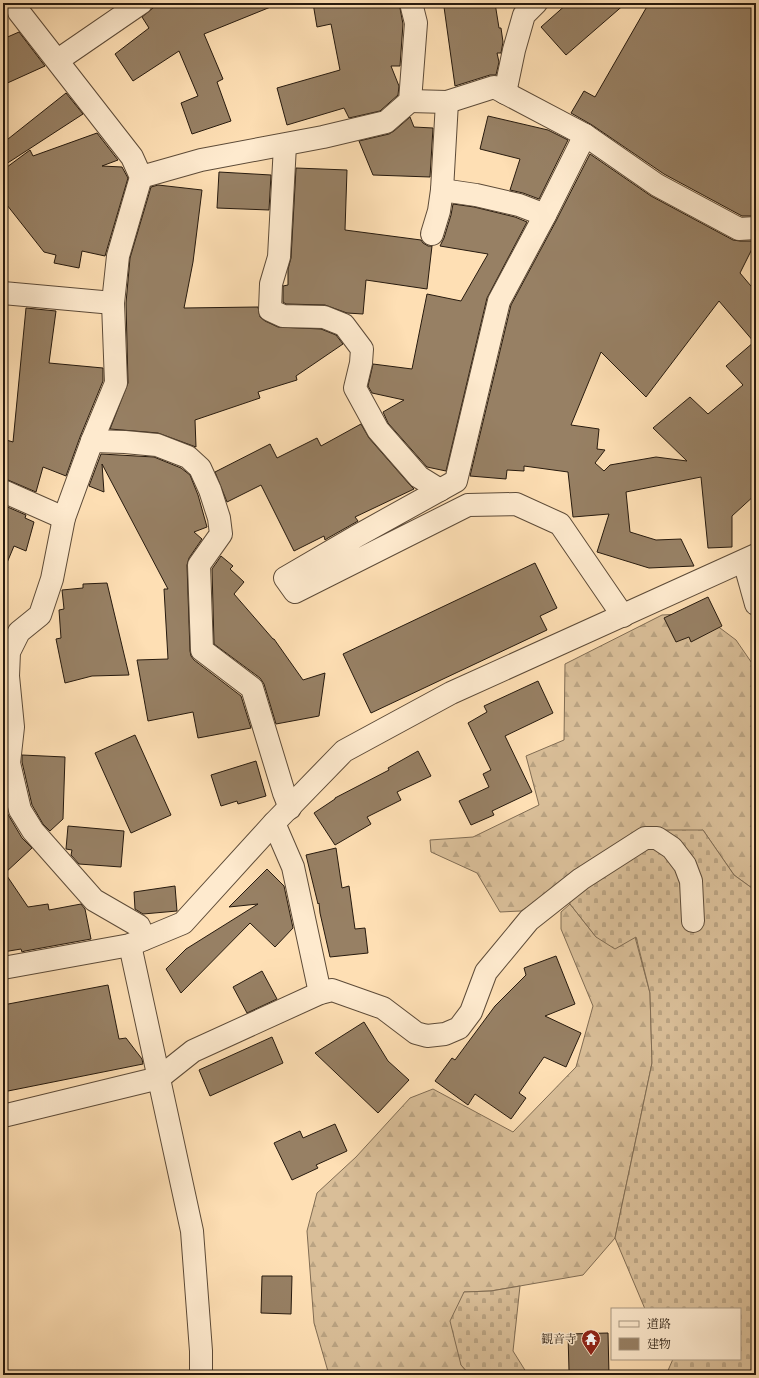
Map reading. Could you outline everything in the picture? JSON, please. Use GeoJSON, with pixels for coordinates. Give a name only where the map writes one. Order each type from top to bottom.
{"type":"FeatureCollection","features":[{"type":"Feature","properties":{"kind":"street"},"geometry":{"type":"LineString","coordinates":[[58,60],[141,3]]}},
{"type":"Feature","properties":{"kind":"street"},"geometry":{"type":"LineString","coordinates":[[410,101],[416,23],[411,3]]}},
{"type":"Feature","properties":{"kind":"street"},"geometry":{"type":"LineString","coordinates":[[505,93],[514,50],[524,15],[536,3]]}},
{"type":"Feature","properties":{"kind":"street"},"geometry":{"type":"LineString","coordinates":[[13,12],[58,60],[132,157],[141,177],[118,256],[113,303],[116,383],[92,440],[64,518],[52,579],[40,615],[19,632],[9,652],[8,676],[13,727],[9,763],[20,810],[33,831],[94,900],[139,926],[137,942],[159,1078],[192,1231],[201,1351],[201,1375]]}},
{"type":"Feature","properties":{"kind":"street"},"geometry":{"type":"LineString","coordinates":[[141,177],[201,160],[285,145],[386,122],[410,101],[447,102],[494,87],[585,135],[657,185],[739,229],[756,228]]}},
{"type":"Feature","properties":{"kind":"street"},"geometry":{"type":"LineString","coordinates":[[432,234],[439,211],[442,190],[447,102]]}},
{"type":"Feature","properties":{"kind":"street"},"geometry":{"type":"LineString","coordinates":[[585,135],[546,215],[499,301],[456,481],[285,578],[295,592],[468,505],[516,504],[560,524],[623,616]]}},
{"type":"Feature","properties":{"kind":"street"},"geometry":{"type":"LineString","coordinates":[[285,145],[279,257],[270,284],[270,310],[283,316],[324,317],[344,325],[362,349],[361,363],[354,388],[378,430],[419,477],[440,490]]}},
{"type":"Feature","properties":{"kind":"street"},"geometry":{"type":"LineString","coordinates":[[442,190],[476,195],[519,205],[546,215]]}},
{"type":"Feature","properties":{"kind":"street"},"geometry":{"type":"LineString","coordinates":[[3,293],[113,303]]}},
{"type":"Feature","properties":{"kind":"street"},"geometry":{"type":"LineString","coordinates":[[92,440],[157,445],[188,457],[200,468],[210,490],[219,518],[221,534],[199,565],[202,650],[252,688],[290,808]]}},
{"type":"Feature","properties":{"kind":"street"},"geometry":{"type":"LineString","coordinates":[[3,491],[64,518]]}},
{"type":"Feature","properties":{"kind":"street"},"geometry":{"type":"LineString","coordinates":[[3,968],[137,942],[183,923],[274,823],[344,752],[451,693],[750,558],[756,604]]}},
{"type":"Feature","properties":{"kind":"street"},"geometry":{"type":"LineString","coordinates":[[274,823],[293,867],[320,992]]}},
{"type":"Feature","properties":{"kind":"street"},"geometry":{"type":"LineString","coordinates":[[3,1116],[159,1078],[193,1051],[320,992],[332,990],[383,1008],[416,1032],[427,1036],[445,1034],[459,1028],[471,1012],[486,972],[529,920],[581,879],[645,838],[657,838],[667,844],[685,864],[691,881],[693,922]]}},
{"type":"Feature","properties":{"kind":"green space"},"geometry":{"type":"Polygon","coordinates":[[[700,613],[736,640],[756,669],[756,891],[734,875],[703,830],[612,854],[521,911],[500,912],[477,873],[431,852],[430,840],[473,837],[539,805],[526,756],[564,740],[565,664],[662,615],[700,613]]]}},
{"type":"Feature","properties":{"kind":"green space"},"geometry":{"type":"Polygon","coordinates":[[[665,830],[703,830],[734,875],[756,891],[756,1375],[666,1375],[673,1360],[741,1360],[741,1308],[645,1308],[615,1238],[652,1063],[650,993],[636,937],[615,949],[596,937],[570,904],[566,883],[612,854],[665,830]]]}},
{"type":"Feature","properties":{"kind":"green space"},"geometry":{"type":"Polygon","coordinates":[[[570,904],[596,937],[635,937],[650,993],[652,1063],[615,1238],[583,1275],[491,1291],[464,1292],[461,1365],[470,1375],[329,1375],[314,1323],[307,1231],[317,1193],[356,1157],[410,1098],[433,1089],[513,1132],[576,1067],[593,1006],[561,929],[561,912],[570,904]]]}},
{"type":"Feature","properties":{"kind":"green space"},"geometry":{"type":"Polygon","coordinates":[[[520,1286],[513,1351],[528,1375],[470,1375],[461,1365],[450,1321],[464,1292],[491,1291],[520,1286]]]}},
{"type":"Feature","properties":{"kind":"building"},"geometry":{"type":"Polygon","coordinates":[[[159,3],[278,3],[204,34],[223,79],[217,82],[231,121],[192,134],[181,103],[198,96],[179,51],[133,81],[115,54],[149,28],[142,17],[159,3]]]}},
{"type":"Feature","properties":{"kind":"building"},"geometry":{"type":"Polygon","coordinates":[[[313,3],[399,3],[403,24],[400,66],[391,66],[399,86],[398,95],[380,111],[349,118],[344,108],[287,125],[277,88],[340,70],[331,24],[317,27],[313,3]]]}},
{"type":"Feature","properties":{"kind":"building"},"geometry":{"type":"Polygon","coordinates":[[[467,3],[495,3],[503,42],[501,53],[497,53],[499,62],[496,75],[490,75],[455,86],[444,7],[467,3]]]}},
{"type":"Feature","properties":{"kind":"building"},"geometry":{"type":"Polygon","coordinates":[[[568,3],[626,3],[566,55],[541,27],[568,3]]]}},
{"type":"Feature","properties":{"kind":"building"},"geometry":{"type":"Polygon","coordinates":[[[649,3],[756,3],[756,216],[742,216],[664,174],[592,125],[571,113],[584,91],[595,97],[649,3]]]}},
{"type":"Feature","properties":{"kind":"building"},"geometry":{"type":"Polygon","coordinates":[[[19,32],[45,66],[3,85],[3,39],[19,32]]]}},
{"type":"Feature","properties":{"kind":"building"},"geometry":{"type":"Polygon","coordinates":[[[66,93],[83,114],[3,166],[3,143],[66,93]]]}},
{"type":"Feature","properties":{"kind":"building"},"geometry":{"type":"Polygon","coordinates":[[[488,116],[548,130],[568,140],[539,199],[510,190],[520,159],[480,149],[488,116]]]}},
{"type":"Feature","properties":{"kind":"building"},"geometry":{"type":"Polygon","coordinates":[[[410,117],[414,127],[433,128],[430,177],[373,175],[359,141],[389,134],[410,117]]]}},
{"type":"Feature","properties":{"kind":"building"},"geometry":{"type":"Polygon","coordinates":[[[97,133],[118,160],[102,166],[122,167],[128,178],[105,256],[82,251],[79,268],[54,263],[56,255],[44,252],[3,200],[3,170],[30,150],[33,156],[97,133]]]}},
{"type":"Feature","properties":{"kind":"building"},"geometry":{"type":"Polygon","coordinates":[[[590,154],[651,196],[733,240],[756,241],[740,273],[756,292],[756,494],[732,516],[732,547],[708,548],[701,477],[626,492],[630,532],[656,540],[681,539],[694,566],[649,568],[597,552],[609,514],[573,517],[568,472],[524,466],[524,471],[507,470],[506,479],[470,476],[511,305],[590,154]],[[719,301],[646,397],[601,352],[571,425],[599,429],[597,449],[605,450],[595,463],[604,471],[610,465],[656,457],[687,461],[653,428],[690,397],[708,414],[743,385],[726,366],[754,342],[719,301]]]}},
{"type":"Feature","properties":{"kind":"building"},"geometry":{"type":"Polygon","coordinates":[[[296,168],[347,170],[345,230],[421,240],[428,246],[432,246],[427,289],[366,280],[363,314],[347,313],[325,305],[286,304],[283,302],[283,286],[288,285],[288,269],[291,258],[296,168]]]}},
{"type":"Feature","properties":{"kind":"building"},"geometry":{"type":"Polygon","coordinates":[[[219,172],[271,175],[269,210],[217,208],[219,172]]]}},
{"type":"Feature","properties":{"kind":"building"},"geometry":{"type":"Polygon","coordinates":[[[158,185],[202,190],[193,262],[184,308],[258,307],[260,317],[278,327],[321,329],[336,335],[343,344],[296,376],[297,380],[258,392],[260,398],[195,420],[196,447],[158,433],[110,429],[128,383],[126,303],[130,258],[151,187],[158,185]]]}},
{"type":"Feature","properties":{"kind":"building"},"geometry":{"type":"Polygon","coordinates":[[[453,204],[474,207],[515,217],[527,222],[487,298],[446,471],[427,467],[388,423],[383,412],[404,400],[372,393],[368,386],[373,364],[412,369],[427,294],[461,301],[488,254],[440,246],[444,238],[453,204]]]}},
{"type":"Feature","properties":{"kind":"building"},"geometry":{"type":"Polygon","coordinates":[[[26,308],[56,311],[49,363],[103,368],[103,381],[66,476],[43,467],[36,492],[3,479],[3,439],[13,442],[26,308]]]}},
{"type":"Feature","properties":{"kind":"building"},"geometry":{"type":"Polygon","coordinates":[[[361,424],[369,438],[414,489],[355,517],[358,521],[325,540],[324,536],[294,551],[261,485],[227,502],[215,472],[270,444],[277,458],[317,438],[321,446],[361,424]]]}},
{"type":"Feature","properties":{"kind":"building"},"geometry":{"type":"Polygon","coordinates":[[[101,454],[154,457],[181,468],[190,475],[198,495],[207,527],[194,532],[202,539],[189,558],[187,565],[191,656],[194,660],[241,696],[251,728],[198,738],[193,712],[148,721],[137,660],[168,659],[164,589],[168,589],[102,464],[104,492],[89,486],[101,454]]]}},
{"type":"Feature","properties":{"kind":"building"},"geometry":{"type":"Polygon","coordinates":[[[3,505],[26,515],[25,518],[34,522],[26,551],[14,546],[4,570],[3,505]]]}},
{"type":"Feature","properties":{"kind":"building"},"geometry":{"type":"Polygon","coordinates":[[[221,556],[233,566],[230,569],[244,582],[234,594],[274,639],[303,680],[325,673],[319,716],[276,724],[264,684],[260,678],[214,644],[212,569],[221,556]]]}},
{"type":"Feature","properties":{"kind":"building"},"geometry":{"type":"Polygon","coordinates":[[[535,563],[557,608],[540,616],[547,630],[371,713],[343,654],[535,563]]]}},
{"type":"Feature","properties":{"kind":"building"},"geometry":{"type":"Polygon","coordinates":[[[107,583],[129,675],[92,676],[65,683],[56,639],[61,638],[59,610],[64,609],[62,590],[83,588],[83,584],[107,583]]]}},
{"type":"Feature","properties":{"kind":"building"},"geometry":{"type":"Polygon","coordinates":[[[708,597],[722,626],[691,642],[689,637],[676,642],[664,618],[708,597]]]}},
{"type":"Feature","properties":{"kind":"building"},"geometry":{"type":"Polygon","coordinates":[[[538,681],[553,713],[505,736],[532,792],[492,811],[494,815],[471,825],[459,801],[489,787],[483,774],[491,770],[468,723],[487,712],[484,706],[538,681]]]}},
{"type":"Feature","properties":{"kind":"building"},"geometry":{"type":"Polygon","coordinates":[[[135,735],[171,815],[131,833],[95,753],[135,735]]]}},
{"type":"Feature","properties":{"kind":"building"},"geometry":{"type":"Polygon","coordinates":[[[418,751],[431,776],[397,792],[401,800],[367,817],[371,824],[335,845],[314,813],[335,798],[389,770],[388,768],[418,751]]]}},
{"type":"Feature","properties":{"kind":"building"},"geometry":{"type":"Polygon","coordinates":[[[22,755],[65,757],[63,819],[50,831],[43,824],[32,805],[22,762],[22,755]]]}},
{"type":"Feature","properties":{"kind":"building"},"geometry":{"type":"Polygon","coordinates":[[[256,761],[266,796],[238,804],[237,801],[221,806],[211,775],[256,761]]]}},
{"type":"Feature","properties":{"kind":"building"},"geometry":{"type":"Polygon","coordinates":[[[3,806],[22,838],[32,848],[5,873],[28,907],[48,904],[49,910],[81,904],[85,909],[91,939],[22,952],[21,949],[3,952],[3,806]]]}},
{"type":"Feature","properties":{"kind":"building"},"geometry":{"type":"Polygon","coordinates":[[[68,826],[124,831],[121,867],[79,864],[71,855],[72,850],[66,849],[68,826]]]}},
{"type":"Feature","properties":{"kind":"building"},"geometry":{"type":"Polygon","coordinates":[[[336,848],[342,888],[349,886],[355,929],[365,928],[368,953],[330,957],[319,903],[318,904],[306,855],[336,848]]]}},
{"type":"Feature","properties":{"kind":"building"},"geometry":{"type":"Polygon","coordinates":[[[267,869],[284,886],[293,928],[275,947],[250,923],[181,993],[166,969],[186,949],[258,904],[229,907],[267,869]]]}},
{"type":"Feature","properties":{"kind":"building"},"geometry":{"type":"Polygon","coordinates":[[[175,886],[177,911],[143,914],[135,909],[134,892],[175,886]]]}},
{"type":"Feature","properties":{"kind":"building"},"geometry":{"type":"Polygon","coordinates":[[[556,956],[575,1004],[545,1016],[581,1033],[566,1067],[544,1057],[519,1093],[526,1098],[511,1119],[475,1094],[468,1105],[435,1081],[452,1058],[455,1060],[495,1006],[526,975],[524,968],[556,956]]]}},
{"type":"Feature","properties":{"kind":"building"},"geometry":{"type":"Polygon","coordinates":[[[262,971],[277,999],[247,1013],[233,987],[262,971]]]}},
{"type":"Feature","properties":{"kind":"building"},"geometry":{"type":"Polygon","coordinates":[[[108,985],[119,1039],[126,1038],[142,1059],[143,1064],[3,1092],[3,1005],[108,985]]]}},
{"type":"Feature","properties":{"kind":"building"},"geometry":{"type":"Polygon","coordinates":[[[364,1022],[388,1061],[409,1080],[378,1113],[315,1053],[364,1022]]]}},
{"type":"Feature","properties":{"kind":"building"},"geometry":{"type":"Polygon","coordinates":[[[272,1037],[283,1063],[210,1096],[199,1070],[272,1037]]]}},
{"type":"Feature","properties":{"kind":"building"},"geometry":{"type":"Polygon","coordinates":[[[335,1124],[347,1151],[316,1165],[318,1168],[292,1180],[274,1143],[300,1131],[303,1138],[335,1124]]]}},
{"type":"Feature","properties":{"kind":"building"},"geometry":{"type":"Polygon","coordinates":[[[262,1276],[292,1276],[291,1314],[261,1313],[262,1276]]]}},
{"type":"Feature","properties":{"kind":"building"},"geometry":{"type":"Polygon","coordinates":[[[608,1333],[609,1375],[578,1375],[577,1371],[569,1371],[568,1334],[608,1333]]]}},
{"type":"Feature","properties":{"kind":"place","name":"観音寺"},"geometry":{"type":"Point","coordinates":[591,1356]}}]}
